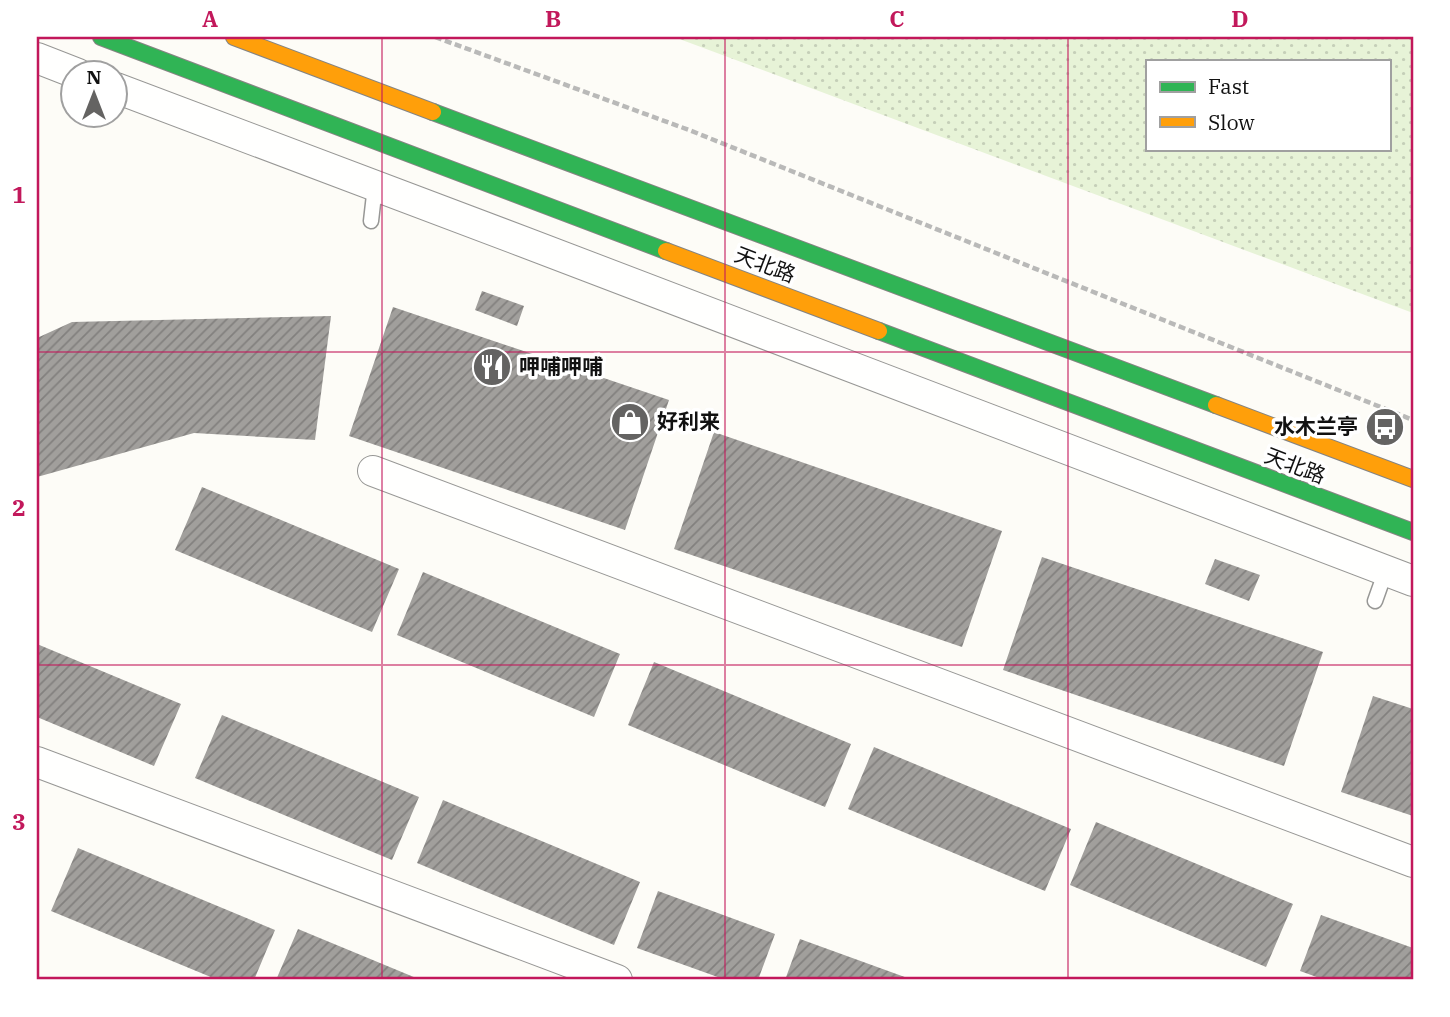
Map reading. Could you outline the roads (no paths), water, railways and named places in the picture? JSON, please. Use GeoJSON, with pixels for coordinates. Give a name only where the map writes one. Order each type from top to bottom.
{"type":"FeatureCollection","features":[{"type":"Feature","properties":{"kind":"main road","name":"天北路"},"geometry":{"type":"LineString","coordinates":[[102,37],[1413,532]]}},
{"type":"Feature","properties":{"kind":"main road","name":"天北路"},"geometry":{"type":"LineString","coordinates":[[233,37],[1413,479]]}},
{"type":"Feature","properties":{"kind":"street"},"geometry":{"type":"LineString","coordinates":[[37,58],[60,67]]}},
{"type":"Feature","properties":{"kind":"street"},"geometry":{"type":"LineString","coordinates":[[130,93],[1400,575]]}},
{"type":"Feature","properties":{"kind":"street"},"geometry":{"type":"LineString","coordinates":[[373,471],[1413,862]]}},
{"type":"Feature","properties":{"kind":"street"},"geometry":{"type":"LineString","coordinates":[[37,762],[617,980]]}},
{"type":"Feature","properties":{"kind":"lane"},"geometry":{"type":"LineString","coordinates":[[371,221],[374,186]]}},
{"type":"Feature","properties":{"kind":"lane"},"geometry":{"type":"LineString","coordinates":[[1376,601],[1400,575]]}},
{"type":"Feature","properties":{"kind":"place","name":"呷哺呷哺"},"geometry":{"type":"Point","coordinates":[492,367]}},
{"type":"Feature","properties":{"kind":"place","name":"好利来"},"geometry":{"type":"Point","coordinates":[630,422]}},
{"type":"Feature","properties":{"kind":"place","name":"水木兰亭"},"geometry":{"type":"Point","coordinates":[1385,427]}}]}
